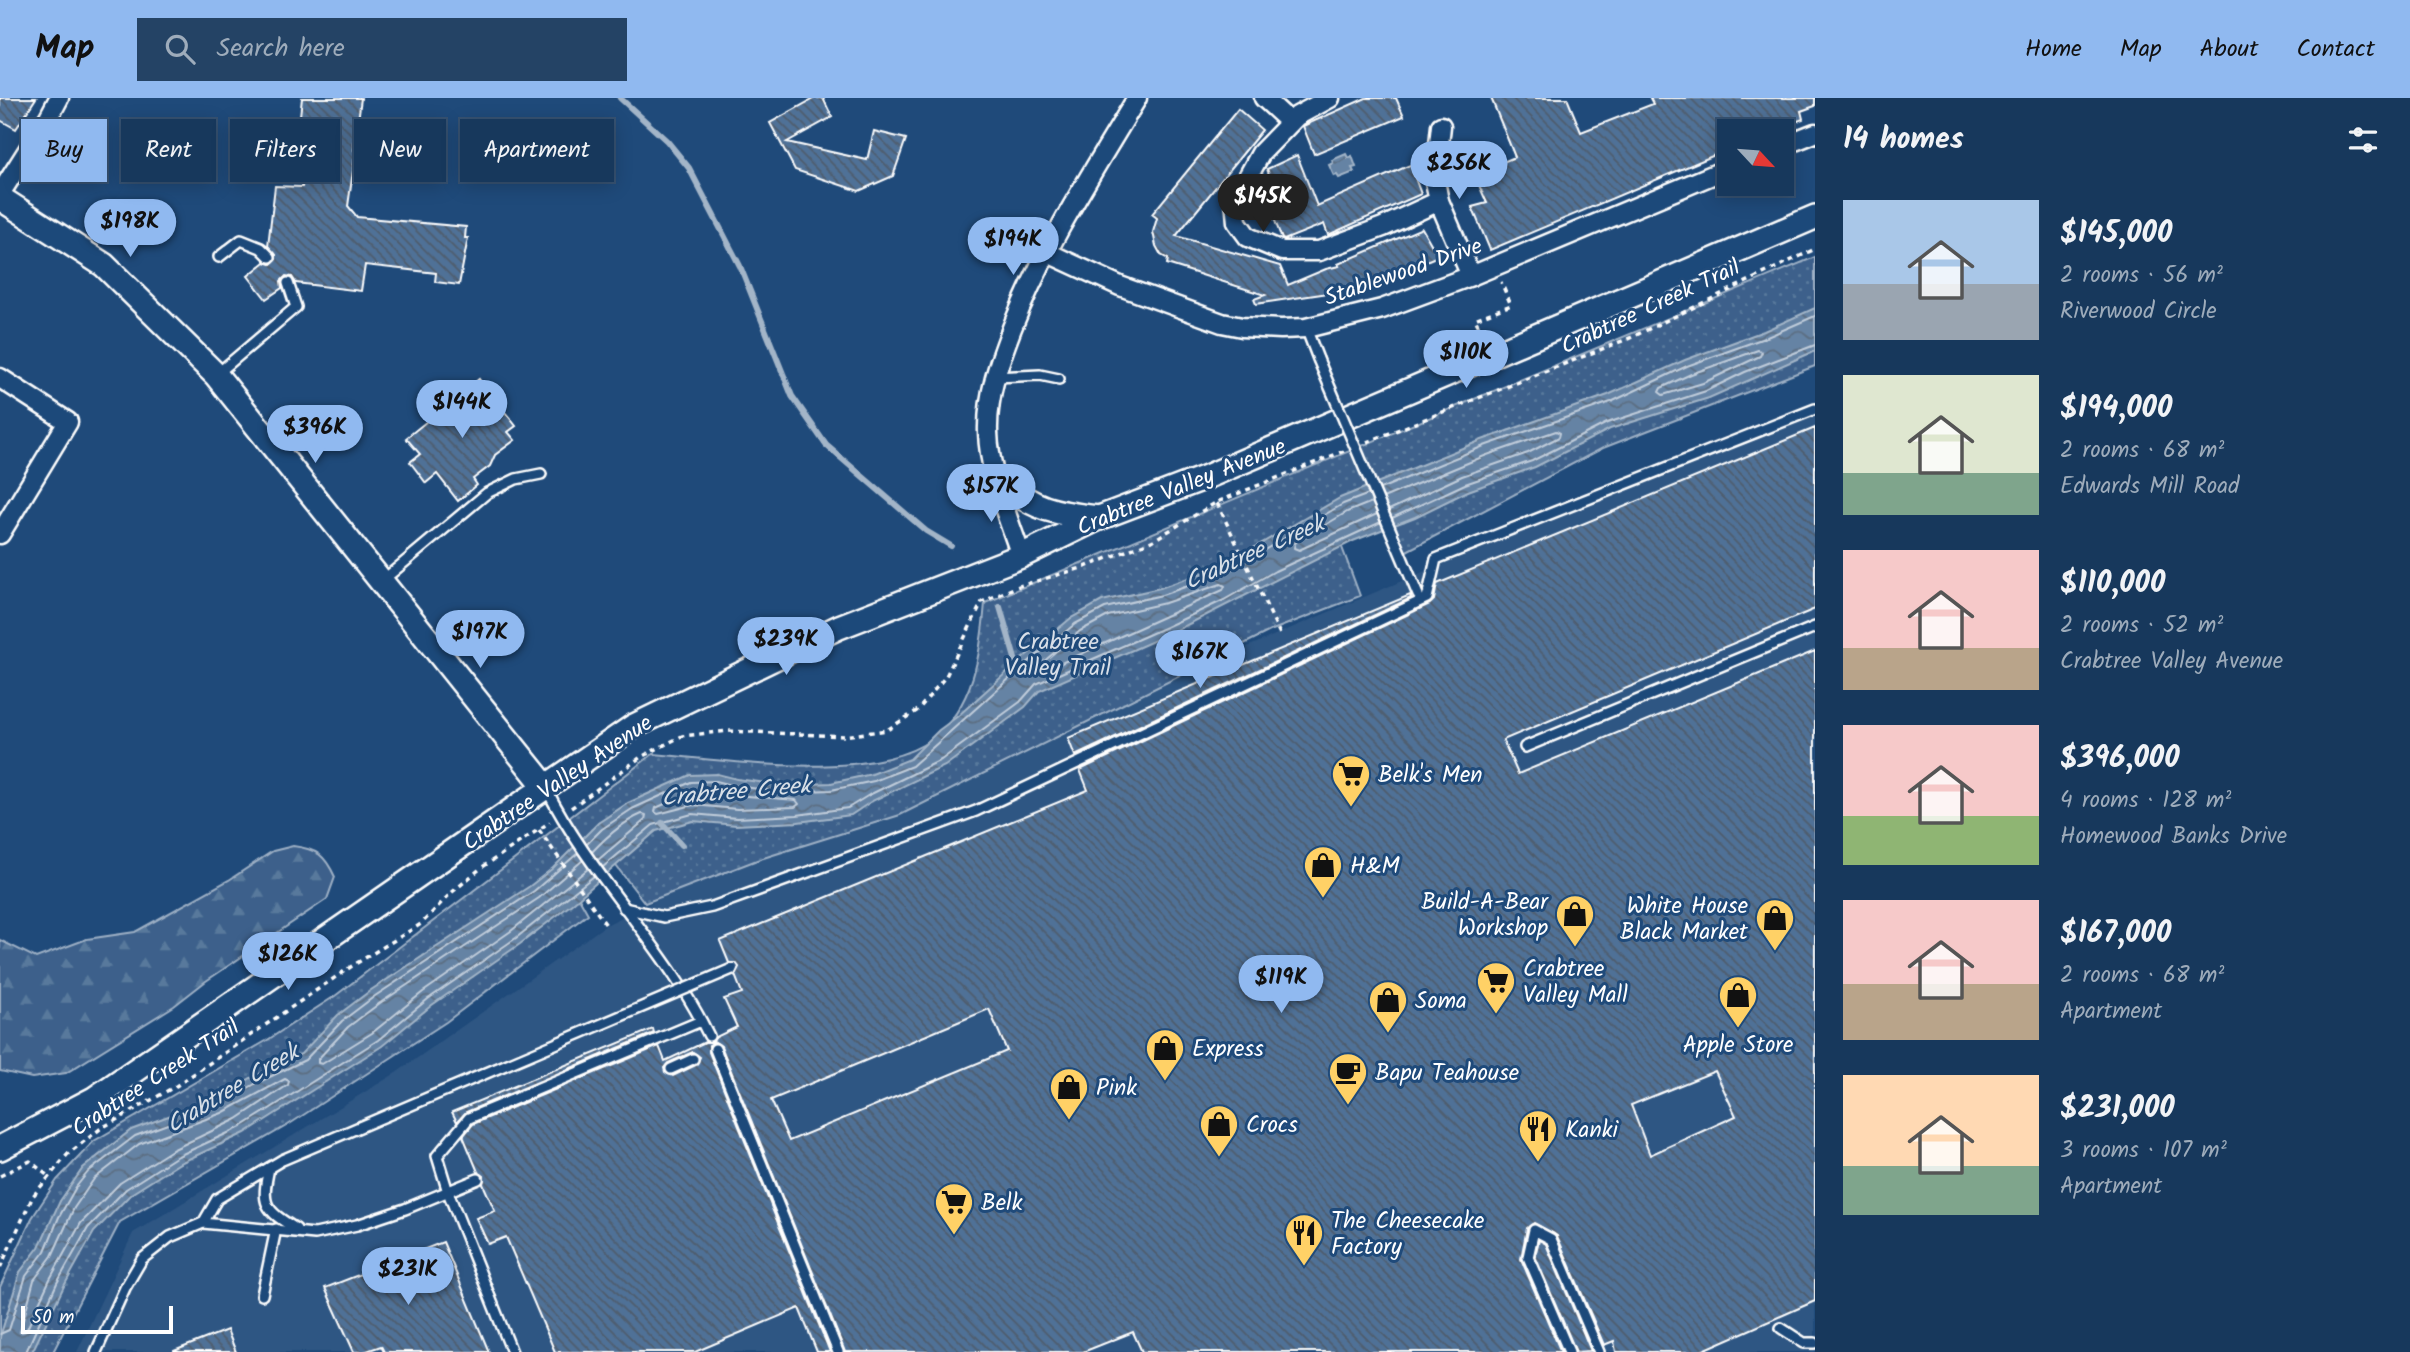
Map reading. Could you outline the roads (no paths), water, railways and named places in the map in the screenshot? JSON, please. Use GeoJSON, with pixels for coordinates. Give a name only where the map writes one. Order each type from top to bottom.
{"type":"FeatureCollection","features":[{"type":"Feature","properties":{"kind":"street"},"geometry":{"type":"LineString","coordinates":[[59,98],[0,196],[104,265],[216,375],[545,786]]}},
{"type":"Feature","properties":{"kind":"street"},"geometry":{"type":"LineString","coordinates":[[1021,556],[998,481],[988,434],[994,377],[1027,292],[1046,252],[1137,98]]}},
{"type":"Feature","properties":{"kind":"street"},"geometry":{"type":"LineString","coordinates":[[1264,98],[1290,122]]}},
{"type":"Feature","properties":{"kind":"street"},"geometry":{"type":"LineString","coordinates":[[1330,98],[1297,116],[1261,153],[1235,200],[1237,222],[1248,237],[1282,251],[1319,251],[1383,227],[1439,201]]}},
{"type":"Feature","properties":{"kind":"street"},"geometry":{"type":"LineString","coordinates":[[1441,126],[1435,181],[1439,201],[1471,276]]}},
{"type":"Feature","properties":{"kind":"street"},"geometry":{"type":"LineString","coordinates":[[1794,141],[1815,132]]}},
{"type":"Feature","properties":{"kind":"street","name":"Stablewood Drive"},"geometry":{"type":"LineString","coordinates":[[1046,252],[1120,286],[1222,323],[1242,327],[1306,328],[1382,309],[1471,276],[1717,173]]}},
{"type":"Feature","properties":{"kind":"street","name":"Crabtree Valley Avenue"},"geometry":{"type":"LineString","coordinates":[[0,1148],[94,1099],[634,726],[839,626],[1021,556],[1098,518],[1204,478],[1815,217]]}},
{"type":"Feature","properties":{"kind":"street"},"geometry":{"type":"LineString","coordinates":[[0,378],[68,422],[0,534]]}},
{"type":"Feature","properties":{"kind":"street"},"geometry":{"type":"LineString","coordinates":[[998,481],[1038,507],[1098,518]]}},
{"type":"Feature","properties":{"kind":"lane"},"geometry":{"type":"LineString","coordinates":[[219,257],[241,240],[261,248],[270,257]]}},
{"type":"Feature","properties":{"kind":"lane"},"geometry":{"type":"LineString","coordinates":[[216,375],[296,307],[288,283]]}},
{"type":"Feature","properties":{"kind":"lane"},"geometry":{"type":"LineString","coordinates":[[1306,328],[1418,595]]}},
{"type":"Feature","properties":{"kind":"lane"},"geometry":{"type":"LineString","coordinates":[[994,377],[1040,375],[1059,379]]}},
{"type":"Feature","properties":{"kind":"lane"},"geometry":{"type":"LineString","coordinates":[[624,908],[664,917],[712,907],[976,811],[1427,598],[1436,559],[1815,409]]}},
{"type":"Feature","properties":{"kind":"lane"},"geometry":{"type":"LineString","coordinates":[[380,583],[487,493],[516,479],[541,474]]}},
{"type":"Feature","properties":{"kind":"lane"},"geometry":{"type":"LineString","coordinates":[[1525,747],[1815,627]]}},
{"type":"Feature","properties":{"kind":"lane"},"geometry":{"type":"LineString","coordinates":[[545,786],[560,815],[659,954],[709,1036]]}},
{"type":"Feature","properties":{"kind":"lane"},"geometry":{"type":"LineString","coordinates":[[203,1223],[217,1199],[282,1160],[732,969]]}},
{"type":"Feature","properties":{"kind":"lane"},"geometry":{"type":"LineString","coordinates":[[512,1352],[448,1192],[437,1156],[469,1118],[701,1021]]}},
{"type":"Feature","properties":{"kind":"lane"},"geometry":{"type":"LineString","coordinates":[[715,1049],[838,1352]]}},
{"type":"Feature","properties":{"kind":"lane"},"geometry":{"type":"LineString","coordinates":[[671,1069],[693,1059]]}},
{"type":"Feature","properties":{"kind":"lane"},"geometry":{"type":"LineString","coordinates":[[269,1168],[263,1194],[272,1214],[300,1232]]}},
{"type":"Feature","properties":{"kind":"lane"},"geometry":{"type":"LineString","coordinates":[[96,1352],[125,1288],[142,1259],[170,1237],[203,1223],[315,1234],[357,1225],[478,1180]]}},
{"type":"Feature","properties":{"kind":"lane"},"geometry":{"type":"LineString","coordinates":[[262,1294],[276,1229]]}},
{"type":"Feature","properties":{"kind":"lane"},"geometry":{"type":"LineString","coordinates":[[1569,1352],[1528,1257],[1534,1230],[1551,1239],[1599,1352]]}},
{"type":"Feature","properties":{"kind":"lane"},"geometry":{"type":"LineString","coordinates":[[1781,1328],[1804,1343],[1815,1343]]}},
{"type":"Feature","properties":{"kind":"water"},"geometry":{"type":"Polygon","coordinates":[[[1346,154],[1348,158],[1352,156],[1356,167],[1352,168],[1354,172],[1339,178],[1334,176],[1329,165],[1333,163],[1332,160],[1346,154]]]}},
{"type":"Feature","properties":{"kind":"water","name":"Crabtree Creek"},"geometry":{"type":"Polygon","coordinates":[[[1815,308],[1815,351],[1709,398],[1610,429],[1535,467],[1468,491],[1415,517],[1353,541],[1169,634],[1039,691],[1025,707],[945,766],[872,801],[851,815],[798,822],[736,825],[693,821],[656,831],[573,903],[520,944],[432,1005],[382,1046],[245,1133],[180,1163],[131,1194],[94,1232],[32,1352],[0,1352],[0,1337],[20,1272],[39,1247],[60,1201],[83,1168],[131,1130],[217,1098],[301,1054],[338,1015],[371,990],[530,886],[553,868],[598,823],[628,803],[690,775],[717,774],[782,785],[831,783],[872,774],[910,759],[939,730],[1071,618],[1102,601],[1160,588],[1222,566],[1340,498],[1482,440],[1608,395],[1685,360],[1764,331],[1815,308]]]}},
{"type":"Feature","properties":{"kind":"waterway"},"geometry":{"type":"LineString","coordinates":[[620,98],[667,141],[689,168],[740,266],[792,396],[826,445],[926,531],[951,546]]}},
{"type":"Feature","properties":{"kind":"waterway"},"geometry":{"type":"LineString","coordinates":[[1000,607],[1018,669]]}},
{"type":"Feature","properties":{"kind":"waterway","name":"Crabtree Creek"},"geometry":{"type":"LineString","coordinates":[[662,823],[682,845]]}},
{"type":"Feature","properties":{"kind":"place","name":"Belk's Men"},"geometry":{"type":"Point","coordinates":[1351,808]}},
{"type":"Feature","properties":{"kind":"place","name":"H&M"},"geometry":{"type":"Point","coordinates":[1323,899]}},
{"type":"Feature","properties":{"kind":"place","name":"Build-A-Bear Workshop"},"geometry":{"type":"Point","coordinates":[1575,948]}},
{"type":"Feature","properties":{"kind":"place","name":"White House Black Market"},"geometry":{"type":"Point","coordinates":[1775,952]}},
{"type":"Feature","properties":{"kind":"place","name":"Crabtree Valley Mall"},"geometry":{"type":"Point","coordinates":[1496,1015]}},
{"type":"Feature","properties":{"kind":"place","name":"Apple Store"},"geometry":{"type":"Point","coordinates":[1738,1029]}},
{"type":"Feature","properties":{"kind":"place","name":"Soma"},"geometry":{"type":"Point","coordinates":[1388,1034]}},
{"type":"Feature","properties":{"kind":"place","name":"Express"},"geometry":{"type":"Point","coordinates":[1165,1082]}},
{"type":"Feature","properties":{"kind":"place","name":"Bapu Teahouse"},"geometry":{"type":"Point","coordinates":[1348,1106]}},
{"type":"Feature","properties":{"kind":"place","name":"Pink"},"geometry":{"type":"Point","coordinates":[1069,1121]}},
{"type":"Feature","properties":{"kind":"place","name":"Crocs"},"geometry":{"type":"Point","coordinates":[1219,1158]}},
{"type":"Feature","properties":{"kind":"place","name":"Kanki"},"geometry":{"type":"Point","coordinates":[1538,1163]}},
{"type":"Feature","properties":{"kind":"place","name":"Belk"},"geometry":{"type":"Point","coordinates":[954,1236]}},
{"type":"Feature","properties":{"kind":"place","name":"The Cheesecake Factory"},"geometry":{"type":"Point","coordinates":[1304,1267]}},
{"type":"Feature","properties":{"kind":"park label","name":"Crabtree Valley Trail"},"geometry":{"type":"Point","coordinates":[1058,654]}}]}
